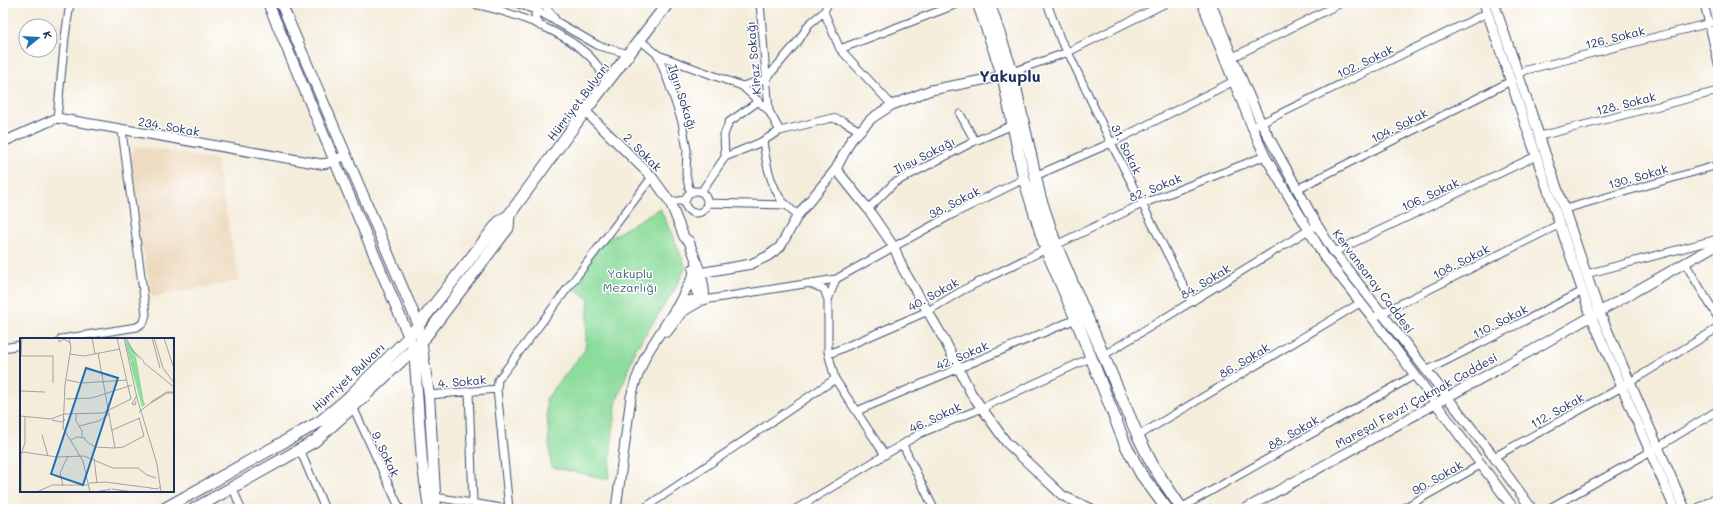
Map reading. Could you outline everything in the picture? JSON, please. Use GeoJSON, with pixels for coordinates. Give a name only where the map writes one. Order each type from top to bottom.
{"type":"FeatureCollection","features":[{"type":"Feature","properties":{"kind":"main road"},"geometry":{"type":"LineString","coordinates":[[268,3],[409,337],[418,345],[429,395],[436,509]]}},
{"type":"Feature","properties":{"kind":"main road","name":"Hürriyet Bulvarı"},"geometry":{"type":"LineString","coordinates":[[164,509],[321,421],[348,398],[409,337],[499,222],[509,215],[668,3]]}},
{"type":"Feature","properties":{"kind":"main road"},"geometry":{"type":"LineString","coordinates":[[978,3],[1008,74],[1013,125],[1024,179],[1051,247],[1090,358],[1125,444],[1142,474],[1167,509]]}},
{"type":"Feature","properties":{"kind":"main road"},"geometry":{"type":"LineString","coordinates":[[989,3],[1035,176],[1051,247],[1104,355],[1138,436],[1153,466],[1182,509]]}},
{"type":"Feature","properties":{"kind":"main road"},"geometry":{"type":"LineString","coordinates":[[282,4],[419,326],[418,345],[422,461],[429,509]]}},
{"type":"Feature","properties":{"kind":"main road","name":"Hürriyet Bulvarı"},"geometry":{"type":"LineString","coordinates":[[194,509],[315,441],[353,407],[418,345],[508,228],[509,215]]}},
{"type":"Feature","properties":{"kind":"main road"},"geometry":{"type":"LineString","coordinates":[[1090,358],[1104,355]]}},
{"type":"Feature","properties":{"kind":"street"},"geometry":{"type":"LineString","coordinates":[[3,142],[56,118],[64,37],[70,3]]}},
{"type":"Feature","properties":{"kind":"street"},"geometry":{"type":"LineString","coordinates":[[468,3],[504,12],[556,32],[593,60],[602,72],[606,84]]}},
{"type":"Feature","properties":{"kind":"street"},"geometry":{"type":"LineString","coordinates":[[516,3],[532,6],[599,46],[629,54]]}},
{"type":"Feature","properties":{"kind":"street"},"geometry":{"type":"LineString","coordinates":[[543,3],[559,23]]}},
{"type":"Feature","properties":{"kind":"street","name":"Kiraz Sokağı"},"geometry":{"type":"LineString","coordinates":[[760,3],[768,111]]}},
{"type":"Feature","properties":{"kind":"street"},"geometry":{"type":"LineString","coordinates":[[742,86],[766,79],[799,40],[808,24],[824,12],[828,3]]}},
{"type":"Feature","properties":{"kind":"street"},"geometry":{"type":"LineString","coordinates":[[840,49],[960,3]]}},
{"type":"Feature","properties":{"kind":"street","name":"31. Sokak"},"geometry":{"type":"LineString","coordinates":[[1047,3],[1061,42],[1068,52],[1111,143],[1192,302]]}},
{"type":"Feature","properties":{"kind":"street"},"geometry":{"type":"LineString","coordinates":[[616,509],[631,397],[636,380],[646,355],[697,274],[751,264],[768,256],[780,247],[798,215],[836,169],[851,140],[872,118],[892,104],[931,90],[1008,74],[1068,52],[1166,3]]}},
{"type":"Feature","properties":{"kind":"street","name":"Kervansaray Caddesi"},"geometry":{"type":"LineString","coordinates":[[1202,3],[1260,123],[1317,225],[1334,252],[1428,370],[1532,509]]}},
{"type":"Feature","properties":{"kind":"street","name":"Kervansaray Caddesi"},"geometry":{"type":"LineString","coordinates":[[1211,3],[1234,81],[1252,127],[1265,156],[1324,256],[1372,317],[1514,509]]}},
{"type":"Feature","properties":{"kind":"street"},"geometry":{"type":"LineString","coordinates":[[1229,60],[1341,3]]}},
{"type":"Feature","properties":{"kind":"street"},"geometry":{"type":"LineString","coordinates":[[1484,3],[1492,9],[1514,78],[1531,141],[1540,154],[1565,209],[1564,222],[1582,291],[1595,313],[1654,450],[1675,509]]}},
{"type":"Feature","properties":{"kind":"street"},"geometry":{"type":"LineString","coordinates":[[1704,3],[1718,64]]}},
{"type":"Feature","properties":{"kind":"street"},"geometry":{"type":"LineString","coordinates":[[532,6],[540,26]]}},
{"type":"Feature","properties":{"kind":"street","name":"102. Sokak"},"geometry":{"type":"LineString","coordinates":[[1252,127],[1492,9]]}},
{"type":"Feature","properties":{"kind":"street"},"geometry":{"type":"LineString","coordinates":[[824,12],[840,49],[892,104]]}},
{"type":"Feature","properties":{"kind":"street","name":"126. Sokak"},"geometry":{"type":"LineString","coordinates":[[1514,78],[1526,70],[1672,34],[1718,21]]}},
{"type":"Feature","properties":{"kind":"street","name":"Ilgın Sokağı"},"geometry":{"type":"LineString","coordinates":[[640,40],[658,56],[682,122],[687,150],[686,174],[689,188],[693,192]]}},
{"type":"Feature","properties":{"kind":"street"},"geometry":{"type":"LineString","coordinates":[[658,56],[742,86],[768,111],[780,132]]}},
{"type":"Feature","properties":{"kind":"street"},"geometry":{"type":"LineString","coordinates":[[1514,78],[1540,136],[1540,154],[1556,214],[1564,222],[1586,274],[1595,313]]}},
{"type":"Feature","properties":{"kind":"street","name":"104. Sokak"},"geometry":{"type":"LineString","coordinates":[[1297,188],[1514,78]]}},
{"type":"Feature","properties":{"kind":"street"},"geometry":{"type":"LineString","coordinates":[[1035,176],[1111,143],[1234,81]]}},
{"type":"Feature","properties":{"kind":"street","name":"128. Sokak"},"geometry":{"type":"LineString","coordinates":[[1540,136],[1718,91]]}},
{"type":"Feature","properties":{"kind":"street"},"geometry":{"type":"LineString","coordinates":[[725,157],[724,135],[729,122],[759,102]]}},
{"type":"Feature","properties":{"kind":"street","name":"2. Sokak"},"geometry":{"type":"LineString","coordinates":[[585,112],[652,176],[670,202],[684,237],[689,241],[697,274]]}},
{"type":"Feature","properties":{"kind":"street","name":"Ilısu Sokağı"},"geometry":{"type":"LineString","coordinates":[[960,114],[975,141]]}},
{"type":"Feature","properties":{"kind":"street","name":"234. Sokak"},"geometry":{"type":"LineString","coordinates":[[56,118],[122,131],[321,164],[335,161],[346,156]]}},
{"type":"Feature","properties":{"kind":"street"},"geometry":{"type":"LineString","coordinates":[[701,192],[725,157],[763,142],[780,132],[832,118],[843,121],[860,131]]}},
{"type":"Feature","properties":{"kind":"street","name":"Ilısu Sokağı"},"geometry":{"type":"LineString","coordinates":[[868,209],[894,183],[975,141],[1013,125]]}},
{"type":"Feature","properties":{"kind":"street"},"geometry":{"type":"LineString","coordinates":[[67,338],[137,327],[144,322],[146,314],[122,131]]}},
{"type":"Feature","properties":{"kind":"street"},"geometry":{"type":"LineString","coordinates":[[1531,141],[1540,136]]}},
{"type":"Feature","properties":{"kind":"street"},"geometry":{"type":"LineString","coordinates":[[763,142],[766,166],[770,178],[781,199],[798,215]]}},
{"type":"Feature","properties":{"kind":"street","name":"106. Sokak"},"geometry":{"type":"LineString","coordinates":[[1334,252],[1540,154]]}},
{"type":"Feature","properties":{"kind":"street","name":"82. Sokak"},"geometry":{"type":"LineString","coordinates":[[1051,247],[1142,204],[1265,156]]}},
{"type":"Feature","properties":{"kind":"street","name":"130. Sokak"},"geometry":{"type":"LineString","coordinates":[[1565,209],[1718,165]]}},
{"type":"Feature","properties":{"kind":"street"},"geometry":{"type":"LineString","coordinates":[[836,169],[868,209],[894,247],[903,269],[928,311],[981,408],[1006,442],[1063,496],[1092,509]]}},
{"type":"Feature","properties":{"kind":"street"},"geometry":{"type":"LineString","coordinates":[[435,497],[509,509],[497,389],[498,380],[652,176]]}},
{"type":"Feature","properties":{"kind":"street","name":"38. Sokak"},"geometry":{"type":"LineString","coordinates":[[704,300],[836,279],[953,214],[1024,179]]}},
{"type":"Feature","properties":{"kind":"street"},"geometry":{"type":"LineString","coordinates":[[693,192],[701,192],[706,197],[707,203],[704,210],[694,212],[687,207],[686,200],[688,195],[693,192]]}},
{"type":"Feature","properties":{"kind":"street"},"geometry":{"type":"LineString","coordinates":[[670,202],[686,200]]}},
{"type":"Feature","properties":{"kind":"street"},"geometry":{"type":"LineString","coordinates":[[707,203],[787,206]]}},
{"type":"Feature","properties":{"kind":"street"},"geometry":{"type":"LineString","coordinates":[[1556,214],[1565,209]]}},
{"type":"Feature","properties":{"kind":"street","name":"108. Sokak"},"geometry":{"type":"LineString","coordinates":[[1372,317],[1564,222]]}},
{"type":"Feature","properties":{"kind":"street","name":"84. Sokak"},"geometry":{"type":"LineString","coordinates":[[1104,355],[1317,225]]}},
{"type":"Feature","properties":{"kind":"street"},"geometry":{"type":"LineString","coordinates":[[1586,274],[1718,239]]}},
{"type":"Feature","properties":{"kind":"street","name":"Mareşal Fevzi Çakmak Caddesi"},"geometry":{"type":"LineString","coordinates":[[1245,509],[1718,244]]}},
{"type":"Feature","properties":{"kind":"street","name":"40. Sokak"},"geometry":{"type":"LineString","coordinates":[[829,354],[928,311],[962,290],[1051,247]]}},
{"type":"Feature","properties":{"kind":"street"},"geometry":{"type":"LineString","coordinates":[[1685,263],[1718,318]]}},
{"type":"Feature","properties":{"kind":"street"},"geometry":{"type":"LineString","coordinates":[[697,274],[697,294],[704,300]]}},
{"type":"Feature","properties":{"kind":"street"},"geometry":{"type":"LineString","coordinates":[[828,300],[836,279]]}},
{"type":"Feature","properties":{"kind":"street"},"geometry":{"type":"LineString","coordinates":[[809,284],[824,289],[828,300],[828,352],[835,379],[885,455]]}},
{"type":"Feature","properties":{"kind":"street","name":"110. Sokak"},"geometry":{"type":"LineString","coordinates":[[1428,370],[1582,291]]}},
{"type":"Feature","properties":{"kind":"street"},"geometry":{"type":"LineString","coordinates":[[676,308],[687,300],[704,300]]}},
{"type":"Feature","properties":{"kind":"street"},"geometry":{"type":"LineString","coordinates":[[620,509],[635,402],[644,373],[653,354],[682,312],[692,305],[704,300]]}},
{"type":"Feature","properties":{"kind":"street","name":"86. Sokak"},"geometry":{"type":"LineString","coordinates":[[1138,436],[1360,303]]}},
{"type":"Feature","properties":{"kind":"street","name":"42. Sokak"},"geometry":{"type":"LineString","coordinates":[[857,411],[1076,320]]}},
{"type":"Feature","properties":{"kind":"street","name":"112. Sokak"},"geometry":{"type":"LineString","coordinates":[[1494,457],[1626,385],[1718,328]]}},
{"type":"Feature","properties":{"kind":"street"},"geometry":{"type":"LineString","coordinates":[[3,348],[20,345]]}},
{"type":"Feature","properties":{"kind":"street","name":"46. Sokak"},"geometry":{"type":"LineString","coordinates":[[796,509],[921,433],[981,408],[1090,358]]}},
{"type":"Feature","properties":{"kind":"street","name":"88. Sokak"},"geometry":{"type":"LineString","coordinates":[[1182,509],[1415,375]]}},
{"type":"Feature","properties":{"kind":"street"},"geometry":{"type":"LineString","coordinates":[[643,509],[835,379]]}},
{"type":"Feature","properties":{"kind":"street","name":"4. Sokak"},"geometry":{"type":"LineString","coordinates":[[429,395],[497,389]]}},
{"type":"Feature","properties":{"kind":"street"},"geometry":{"type":"LineString","coordinates":[[469,391],[472,503]]}},
{"type":"Feature","properties":{"kind":"street","name":"9. Sokak"},"geometry":{"type":"LineString","coordinates":[[353,407],[400,509]]}},
{"type":"Feature","properties":{"kind":"street"},"geometry":{"type":"LineString","coordinates":[[1548,509],[1654,450],[1718,410]]}},
{"type":"Feature","properties":{"kind":"street"},"geometry":{"type":"LineString","coordinates":[[902,445],[934,509]]}},
{"type":"Feature","properties":{"kind":"street"},"geometry":{"type":"LineString","coordinates":[[300,450],[325,509]]}},
{"type":"Feature","properties":{"kind":"street"},"geometry":{"type":"LineString","coordinates":[[1654,450],[1685,509]]}},
{"type":"Feature","properties":{"kind":"street","name":"90. Sokak"},"geometry":{"type":"LineString","coordinates":[[1402,509],[1482,464]]}},
{"type":"Feature","properties":{"kind":"street"},"geometry":{"type":"LineString","coordinates":[[233,488],[241,509]]}},
{"type":"Feature","properties":{"kind":"street"},"geometry":{"type":"LineString","coordinates":[[1696,509],[1718,496]]}},
{"type":"Feature","properties":{"kind":"shaded area"},"geometry":{"type":"Polygon","coordinates":[[[137,146],[216,160],[239,281],[152,297],[140,235],[129,155],[137,146]]]}},
{"type":"Feature","properties":{"kind":"green space","name":"Yakuplu Mezarlığı"},"geometry":{"type":"Polygon","coordinates":[[[660,208],[686,267],[675,289],[635,350],[616,404],[608,479],[551,467],[546,399],[585,350],[589,299],[572,287],[603,242],[660,208]]]}},
{"type":"Feature","properties":{"kind":"district","name":"Yakuplu"},"geometry":{"type":"Point","coordinates":[1010,75]}}]}
